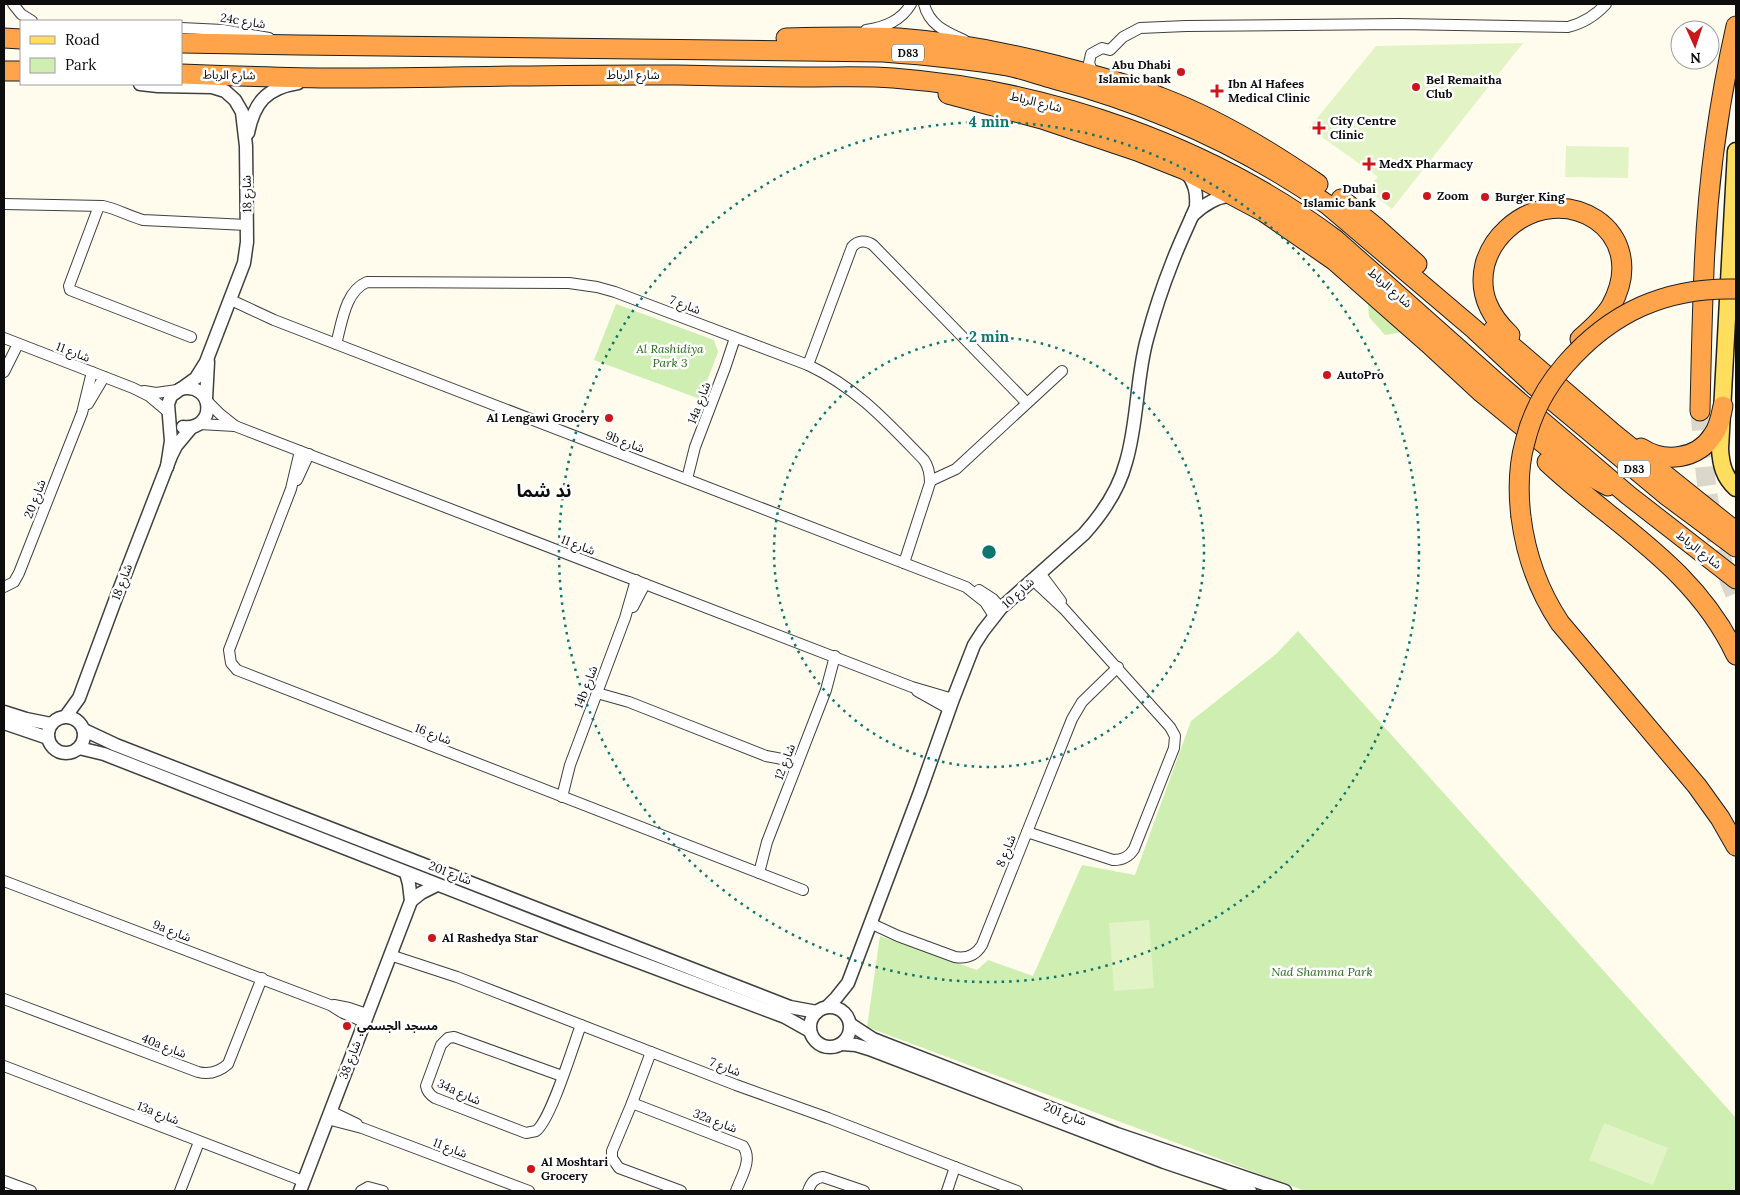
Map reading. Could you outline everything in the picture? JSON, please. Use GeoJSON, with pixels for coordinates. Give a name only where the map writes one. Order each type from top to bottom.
{"type":"FeatureCollection","features":[{"type":"Feature","properties":{"kind":"highway"},"geometry":{"type":"LineString","coordinates":[[1700,411],[1704,270],[1712,170],[1725,74],[1736,26]]}},
{"type":"Feature","properties":{"kind":"highway"},"geometry":{"type":"LineString","coordinates":[[634,48],[705,41],[858,36],[899,38],[981,48],[1094,75],[1160,96],[1226,127],[1295,168],[1342,200],[1614,434],[1736,531]]}},
{"type":"Feature","properties":{"kind":"highway"},"geometry":{"type":"LineString","coordinates":[[4,38],[20,39]]}},
{"type":"Feature","properties":{"kind":"highway","name":"شارع الرباط"},"geometry":{"type":"LineString","coordinates":[[182,42],[883,52],[936,56],[1008,66],[1098,90],[1148,108],[1240,150],[1328,205],[1474,329],[1535,386],[1666,495],[1736,547]]}},
{"type":"Feature","properties":{"kind":"highway"},"geometry":{"type":"LineString","coordinates":[[4,71],[20,71]]}},
{"type":"Feature","properties":{"kind":"highway","name":"شارع الرباط"},"geometry":{"type":"LineString","coordinates":[[182,74],[334,78],[622,75],[889,78],[975,88],[1059,107],[1100,119],[1166,144],[1216,166],[1265,192],[1311,221],[1336,240],[1496,382],[1628,495],[1736,579]]}},
{"type":"Feature","properties":{"kind":"highway"},"geometry":{"type":"LineString","coordinates":[[889,78],[1089,134],[1185,170],[1264,212],[1335,261],[1486,397],[1571,466],[1599,482],[1628,495]]}},
{"type":"Feature","properties":{"kind":"highway"},"geometry":{"type":"LineString","coordinates":[[1549,378],[1540,362],[1508,333],[1492,313],[1484,296],[1483,274],[1488,253],[1500,235],[1516,221],[1536,211],[1561,208],[1587,214],[1606,227],[1613,235],[1621,254],[1622,274],[1619,289],[1610,307],[1579,339],[1572,357]]}},
{"type":"Feature","properties":{"kind":"highway"},"geometry":{"type":"LineString","coordinates":[[1736,289],[1699,290],[1659,299],[1632,310],[1595,334],[1572,357],[1547,389],[1529,427],[1520,469],[1520,518],[1525,548],[1543,595],[1551,609],[1560,623],[1697,786],[1720,818],[1736,846]]}},
{"type":"Feature","properties":{"kind":"highway"},"geometry":{"type":"LineString","coordinates":[[1486,397],[1505,422],[1560,474],[1639,538],[1682,576],[1714,616],[1736,655]]}},
{"type":"Feature","properties":{"kind":"highway"},"geometry":{"type":"LineString","coordinates":[[1614,434],[1657,456],[1681,456],[1696,451],[1709,441],[1718,427],[1723,406]]}},
{"type":"Feature","properties":{"kind":"main road"},"geometry":{"type":"LineString","coordinates":[[1736,151],[1720,449],[1721,463],[1726,476],[1736,488]]}},
{"type":"Feature","properties":{"kind":"street"},"geometry":{"type":"LineString","coordinates":[[13,4],[21,14],[30,20]]}},
{"type":"Feature","properties":{"kind":"street"},"geometry":{"type":"LineString","coordinates":[[817,37],[882,27],[898,19],[911,4]]}},
{"type":"Feature","properties":{"kind":"street"},"geometry":{"type":"LineString","coordinates":[[924,4],[928,16],[941,29],[981,48]]}},
{"type":"Feature","properties":{"kind":"street"},"geometry":{"type":"LineString","coordinates":[[1094,75],[1089,62],[1091,54],[1102,48],[1110,50],[1123,37],[1140,28],[1381,24],[1568,27],[1588,20],[1606,4]]}},
{"type":"Feature","properties":{"kind":"street","name":"24c شارع"},"geometry":{"type":"LineString","coordinates":[[182,28],[242,32],[299,45]]}},
{"type":"Feature","properties":{"kind":"street","name":"شارع 18"},"geometry":{"type":"LineString","coordinates":[[246,146],[254,110],[272,92],[287,85],[334,78]]}},
{"type":"Feature","properties":{"kind":"street","name":"شارع 18"},"geometry":{"type":"LineString","coordinates":[[149,85],[212,87],[225,91],[235,100],[242,112],[246,146],[247,242],[244,263],[210,355],[206,376],[206,400]]}},
{"type":"Feature","properties":{"kind":"street","name":"شارع 10"},"geometry":{"type":"LineString","coordinates":[[822,1009],[836,998],[848,983],[974,645],[998,612],[1094,524],[1109,502],[1121,477],[1131,442],[1140,369],[1147,340],[1162,288],[1192,216],[1197,197],[1191,178],[1185,170]]}},
{"type":"Feature","properties":{"kind":"street","name":"شارع 10"},"geometry":{"type":"LineString","coordinates":[[1192,216],[1207,203],[1232,194]]}},
{"type":"Feature","properties":{"kind":"street"},"geometry":{"type":"LineString","coordinates":[[4,204],[99,206],[116,209],[143,220],[247,224]]}},
{"type":"Feature","properties":{"kind":"street"},"geometry":{"type":"LineString","coordinates":[[99,206],[69,286],[70,290],[191,337]]}},
{"type":"Feature","properties":{"kind":"street"},"geometry":{"type":"LineString","coordinates":[[808,366],[852,247],[861,241],[867,242],[873,245],[1027,403]]}},
{"type":"Feature","properties":{"kind":"street","name":"شارع 7"},"geometry":{"type":"LineString","coordinates":[[333,342],[352,295],[363,284],[372,282],[579,284],[597,286],[808,366],[837,380],[866,401],[924,460],[929,470]]}},
{"type":"Feature","properties":{"kind":"street","name":"9b شارع"},"geometry":{"type":"LineString","coordinates":[[230,303],[966,587],[980,596],[998,612]]}},
{"type":"Feature","properties":{"kind":"street","name":"14a شارع"},"geometry":{"type":"LineString","coordinates":[[683,478],[738,339]]}},
{"type":"Feature","properties":{"kind":"street"},"geometry":{"type":"LineString","coordinates":[[4,360],[11,341]]}},
{"type":"Feature","properties":{"kind":"street"},"geometry":{"type":"LineString","coordinates":[[4,372],[11,341]]}},
{"type":"Feature","properties":{"kind":"street","name":"شارع 11"},"geometry":{"type":"LineString","coordinates":[[11,341],[133,388],[148,396],[168,414]]}},
{"type":"Feature","properties":{"kind":"street","name":"شارع 18"},"geometry":{"type":"LineString","coordinates":[[179,390],[196,378],[210,355]]}},
{"type":"Feature","properties":{"kind":"street"},"geometry":{"type":"LineString","coordinates":[[930,481],[956,469],[1062,371]]}},
{"type":"Feature","properties":{"kind":"street","name":"شارع 20"},"geometry":{"type":"LineString","coordinates":[[4,587],[14,582],[19,573],[82,413],[92,372]]}},
{"type":"Feature","properties":{"kind":"street","name":"شارع 20"},"geometry":{"type":"LineString","coordinates":[[82,413],[104,377]]}},
{"type":"Feature","properties":{"kind":"street","name":"شارع 11"},"geometry":{"type":"LineString","coordinates":[[133,388],[156,393],[179,390]]}},
{"type":"Feature","properties":{"kind":"street"},"geometry":{"type":"LineString","coordinates":[[185,388],[195,389],[206,400],[207,414],[195,426],[181,427],[168,414],[168,404],[171,396],[179,390],[185,388]]}},
{"type":"Feature","properties":{"kind":"street","name":"شارع 11"},"geometry":{"type":"LineString","coordinates":[[206,400],[236,426],[839,658],[912,687],[926,697],[951,704]]}},
{"type":"Feature","properties":{"kind":"street","name":"شارع 18"},"geometry":{"type":"LineString","coordinates":[[166,467],[171,441],[168,414]]}},
{"type":"Feature","properties":{"kind":"street","name":"شارع 18"},"geometry":{"type":"LineString","coordinates":[[66,716],[79,698],[166,467],[176,446],[195,426]]}},
{"type":"Feature","properties":{"kind":"street","name":"شارع 11"},"geometry":{"type":"LineString","coordinates":[[195,426],[236,426]]}},
{"type":"Feature","properties":{"kind":"street","name":"شارع 16"},"geometry":{"type":"LineString","coordinates":[[304,453],[231,644],[229,654],[233,667],[241,673],[802,890]]}},
{"type":"Feature","properties":{"kind":"street"},"geometry":{"type":"LineString","coordinates":[[901,562],[930,481],[929,470],[942,472],[956,469]]}},
{"type":"Feature","properties":{"kind":"street"},"geometry":{"type":"LineString","coordinates":[[1028,829],[1113,860],[1128,857],[1134,849],[1174,748],[1174,736],[1170,727],[1036,576]]}},
{"type":"Feature","properties":{"kind":"street","name":"14b شارع"},"geometry":{"type":"LineString","coordinates":[[558,795],[641,582]]}},
{"type":"Feature","properties":{"kind":"street","name":"شارع 12"},"geometry":{"type":"LineString","coordinates":[[756,872],[839,658]]}},
{"type":"Feature","properties":{"kind":"street","name":"شارع 8"},"geometry":{"type":"LineString","coordinates":[[869,927],[955,957],[965,957],[977,952],[982,945],[1072,719],[1082,702],[1098,685],[1120,669]]}},
{"type":"Feature","properties":{"kind":"street"},"geometry":{"type":"LineString","coordinates":[[598,690],[796,766]]}},
{"type":"Feature","properties":{"kind":"street","name":"شارع 18"},"geometry":{"type":"LineString","coordinates":[[79,698],[82,726]]}},
{"type":"Feature","properties":{"kind":"street"},"geometry":{"type":"LineString","coordinates":[[4,712],[51,724]]}},
{"type":"Feature","properties":{"kind":"street"},"geometry":{"type":"LineString","coordinates":[[66,716],[74,718],[82,726],[83,742],[79,748],[71,753],[58,752],[48,738],[51,724],[58,718],[66,716]]}},
{"type":"Feature","properties":{"kind":"street"},"geometry":{"type":"LineString","coordinates":[[4,723],[48,738]]}},
{"type":"Feature","properties":{"kind":"street","name":"شارع 201"},"geometry":{"type":"LineString","coordinates":[[82,726],[116,745],[790,1006],[822,1009]]}},
{"type":"Feature","properties":{"kind":"street","name":"شارع 201"},"geometry":{"type":"LineString","coordinates":[[79,748],[104,754],[406,873],[786,1018],[810,1031]]}},
{"type":"Feature","properties":{"kind":"street"},"geometry":{"type":"LineString","coordinates":[[406,873],[410,884],[412,901]]}},
{"type":"Feature","properties":{"kind":"street","name":"9a شارع"},"geometry":{"type":"LineString","coordinates":[[4,881],[330,1004],[343,1013],[366,1018]]}},
{"type":"Feature","properties":{"kind":"street"},"geometry":{"type":"LineString","coordinates":[[412,901],[421,893],[438,885]]}},
{"type":"Feature","properties":{"kind":"street","name":"شارع 38"},"geometry":{"type":"LineString","coordinates":[[302,1186],[412,901]]}},
{"type":"Feature","properties":{"kind":"street","name":"شارع 7"},"geometry":{"type":"LineString","coordinates":[[391,952],[414,959],[424,965],[1017,1191]]}},
{"type":"Feature","properties":{"kind":"street","name":"40a شارع"},"geometry":{"type":"LineString","coordinates":[[4,999],[198,1072],[208,1074],[219,1071],[228,1064],[262,978]]}},
{"type":"Feature","properties":{"kind":"street","name":"شارع 10"},"geometry":{"type":"LineString","coordinates":[[848,983],[849,1021]]}},
{"type":"Feature","properties":{"kind":"street"},"geometry":{"type":"LineString","coordinates":[[822,1009],[839,1010],[849,1021],[849,1035],[842,1044],[831,1048],[815,1041],[810,1031],[811,1018],[822,1009]]}},
{"type":"Feature","properties":{"kind":"street","name":"شارع 201"},"geometry":{"type":"LineString","coordinates":[[849,1021],[873,1039],[1117,1134],[1285,1191]]}},
{"type":"Feature","properties":{"kind":"street","name":"34a شارع"},"geometry":{"type":"LineString","coordinates":[[562,1076],[454,1037],[444,1041],[441,1045],[426,1086],[427,1091],[436,1098],[526,1133],[531,1133],[541,1127],[544,1122],[562,1076],[581,1025]]}},
{"type":"Feature","properties":{"kind":"street","name":"شارع 201"},"geometry":{"type":"LineString","coordinates":[[842,1044],[869,1049],[1164,1162],[1250,1191]]}},
{"type":"Feature","properties":{"kind":"street"},"geometry":{"type":"LineString","coordinates":[[651,1052],[612,1151],[612,1158],[624,1170],[681,1191]]}},
{"type":"Feature","properties":{"kind":"street","name":"13a شارع"},"geometry":{"type":"LineString","coordinates":[[4,1066],[199,1142],[302,1186]]}},
{"type":"Feature","properties":{"kind":"street","name":"32a شارع"},"geometry":{"type":"LineString","coordinates":[[632,1103],[743,1146],[747,1151],[748,1158],[736,1191]]}},
{"type":"Feature","properties":{"kind":"street","name":"شارع 11"},"geometry":{"type":"LineString","coordinates":[[329,1115],[352,1121],[362,1128],[529,1191]]}},
{"type":"Feature","properties":{"kind":"street"},"geometry":{"type":"LineString","coordinates":[[180,1191],[199,1142]]}},
{"type":"Feature","properties":{"kind":"street"},"geometry":{"type":"LineString","coordinates":[[947,1191],[955,1167]]}},
{"type":"Feature","properties":{"kind":"street"},"geometry":{"type":"LineString","coordinates":[[808,1191],[812,1181],[823,1177],[864,1191]]}},
{"type":"Feature","properties":{"kind":"street"},"geometry":{"type":"LineString","coordinates":[[4,1181],[31,1191]]}},
{"type":"Feature","properties":{"kind":"street"},"geometry":{"type":"LineString","coordinates":[[361,1191],[373,1188],[383,1191]]}},
{"type":"Feature","properties":{"kind":"green space","name":"Bel Remaitha Club"},"geometry":{"type":"Polygon","coordinates":[[[1523,43],[1392,209],[1366,189],[1378,177],[1309,128],[1376,46],[1523,43]]]}},
{"type":"Feature","properties":{"kind":"green space"},"geometry":{"type":"Polygon","coordinates":[[[1566,146],[1629,147],[1628,178],[1565,177],[1566,146]]]}},
{"type":"Feature","properties":{"kind":"green space"},"geometry":{"type":"Polygon","coordinates":[[[1370,302],[1403,332],[1385,335],[1369,317],[1368,304],[1370,302]]]}},
{"type":"Feature","properties":{"kind":"green space","name":"Al Rashidiya Park 3"},"geometry":{"type":"Polygon","coordinates":[[[616,304],[714,340],[718,352],[700,399],[594,360],[616,304]]]}},
{"type":"Feature","properties":{"kind":"green space","name":"Nad Shamma Park"},"geometry":{"type":"Polygon","coordinates":[[[1298,631],[1736,1118],[1736,1191],[1305,1191],[867,1027],[880,936],[977,970],[988,960],[1033,976],[1082,865],[1135,875],[1191,721],[1276,654],[1298,631]]]}},
{"type":"Feature","properties":{"kind":"green space"},"geometry":{"type":"Polygon","coordinates":[[[1149,920],[1154,988],[1114,991],[1109,923],[1149,920]]]}},
{"type":"Feature","properties":{"kind":"green space"},"geometry":{"type":"Polygon","coordinates":[[[1604,1123],[1668,1148],[1653,1185],[1589,1160],[1604,1123]]]}},
{"type":"Feature","properties":{"kind":"tunnel"},"geometry":{"type":"LineString","coordinates":[[1700,411],[1706,483],[1714,529],[1736,597]]}},
{"type":"Feature","properties":{"kind":"place","name":"Abu Dhabi Islamic bank"},"geometry":{"type":"Point","coordinates":[1181,72]}},
{"type":"Feature","properties":{"kind":"place","name":"Bel Remaitha Club"},"geometry":{"type":"Point","coordinates":[1416,87]}},
{"type":"Feature","properties":{"kind":"place","name":"Ibn Al Hafees Medical Clinic"},"geometry":{"type":"Point","coordinates":[1217,91]}},
{"type":"Feature","properties":{"kind":"place","name":"City Centre Clinic"},"geometry":{"type":"Point","coordinates":[1319,128]}},
{"type":"Feature","properties":{"kind":"place","name":"MedX Pharmacy"},"geometry":{"type":"Point","coordinates":[1369,164]}},
{"type":"Feature","properties":{"kind":"place","name":"Dubai Islamic bank"},"geometry":{"type":"Point","coordinates":[1386,196]}},
{"type":"Feature","properties":{"kind":"place","name":"Zoom"},"geometry":{"type":"Point","coordinates":[1427,196]}},
{"type":"Feature","properties":{"kind":"place","name":"Burger King"},"geometry":{"type":"Point","coordinates":[1485,197]}},
{"type":"Feature","properties":{"kind":"place","name":"AutoPro"},"geometry":{"type":"Point","coordinates":[1327,375]}},
{"type":"Feature","properties":{"kind":"place","name":"Al Lengawi Grocery"},"geometry":{"type":"Point","coordinates":[609,418]}},
{"type":"Feature","properties":{"kind":"place","name":"Al Rashedya Star"},"geometry":{"type":"Point","coordinates":[432,938]}},
{"type":"Feature","properties":{"kind":"place","name":"مسجد الجسمي"},"geometry":{"type":"Point","coordinates":[347,1026]}},
{"type":"Feature","properties":{"kind":"place","name":"Al Moshtari Grocery"},"geometry":{"type":"Point","coordinates":[531,1169]}},
{"type":"Feature","properties":{"kind":"district","name":"ند شما"},"geometry":{"type":"Point","coordinates":[544,491]}}]}
